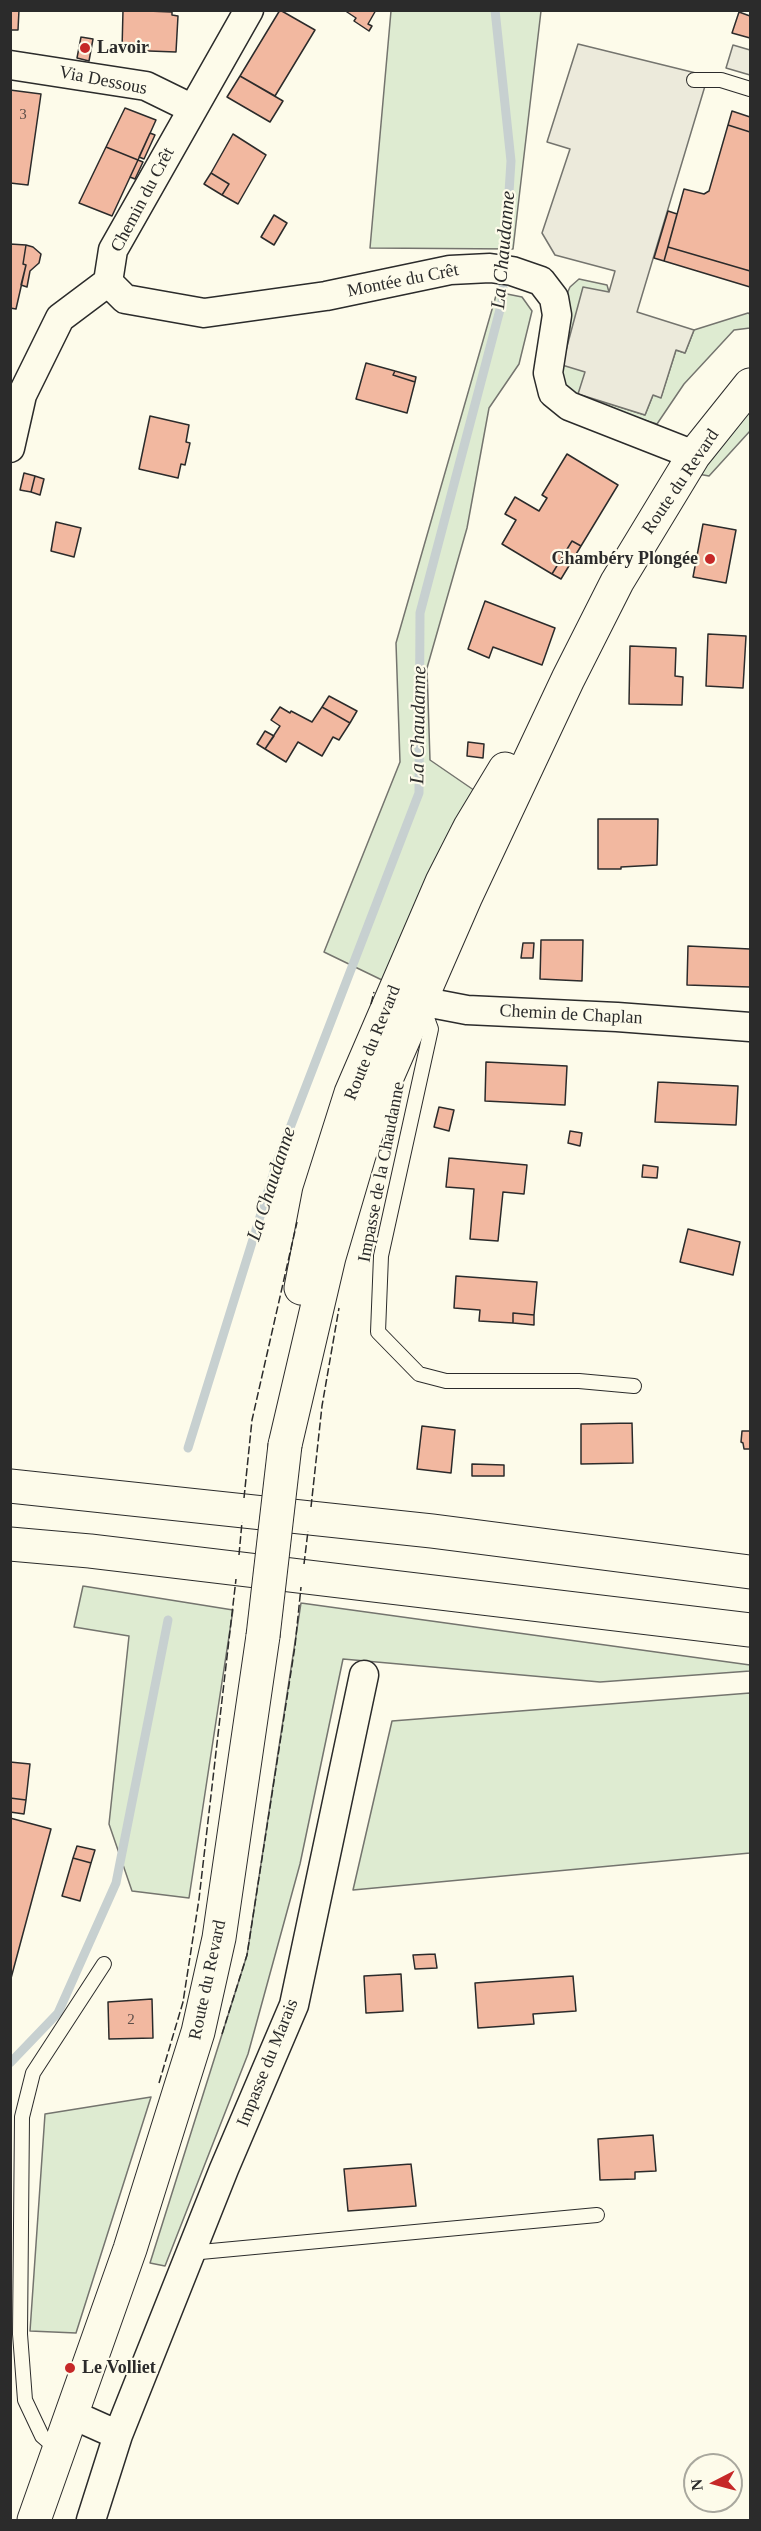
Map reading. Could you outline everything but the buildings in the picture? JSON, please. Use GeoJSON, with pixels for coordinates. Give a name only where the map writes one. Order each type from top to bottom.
{"type":"FeatureCollection","features":[{"type":"Feature","properties":{"kind":"main road","name":"Route du Revard"},"geometry":{"type":"LineString","coordinates":[[39,2512],[58,2450],[130,2249],[198,2032],[219,1938],[263,1636],[285,1445],[329,1257],[359,1155],[384,1084],[407,995],[466,896],[568,679],[617,582],[694,455],[750,385]]}},
{"type":"Feature","properties":{"kind":"main road"},"geometry":{"type":"LineString","coordinates":[[10,1486],[99,1493],[432,1531],[750,1572]]}},
{"type":"Feature","properties":{"kind":"main road"},"geometry":{"type":"LineString","coordinates":[[10,1544],[160,1559],[750,1630]]}},
{"type":"Feature","properties":{"kind":"street","name":"Chemin du Crêt"},"geometry":{"type":"LineString","coordinates":[[108,282],[113,250],[249,10]]}},
{"type":"Feature","properties":{"kind":"street","name":"Via Dessous"},"geometry":{"type":"LineString","coordinates":[[10,65],[146,86],[193,109]]}},
{"type":"Feature","properties":{"kind":"street","name":"Montée du Crêt"},"geometry":{"type":"LineString","coordinates":[[108,282],[125,299],[204,313],[326,296],[450,270],[501,269],[541,281],[554,298],[557,315],[548,373],[553,393],[569,406],[694,455]]}},
{"type":"Feature","properties":{"kind":"street"},"geometry":{"type":"LineString","coordinates":[[10,448],[22,395],[60,318],[108,282]]}},
{"type":"Feature","properties":{"kind":"street","name":"Chemin de Chaplan"},"geometry":{"type":"LineString","coordinates":[[407,995],[467,1011],[617,1017],[750,1027]]}},
{"type":"Feature","properties":{"kind":"street","name":"Impasse du Marais"},"geometry":{"type":"LineString","coordinates":[[91,2520],[117,2435],[294,2005],[364,1675]]}},
{"type":"Feature","properties":{"kind":"street"},"geometry":{"type":"LineString","coordinates":[[71,2414],[117,2435]]}},
{"type":"Feature","properties":{"kind":"lane"},"geometry":{"type":"LineString","coordinates":[[694,80],[721,80],[750,88]]}},
{"type":"Feature","properties":{"kind":"lane","name":"Impasse de la Chaudanne"},"geometry":{"type":"LineString","coordinates":[[407,995],[431,1029],[381,1256],[378,1332],[419,1374],[446,1381],[579,1381],[634,1386]]}},
{"type":"Feature","properties":{"kind":"lane"},"geometry":{"type":"LineString","coordinates":[[58,2450],[42,2436],[25,2400],[20,2334],[16,2117],[33,2073],[104,1964]]}},
{"type":"Feature","properties":{"kind":"lane"},"geometry":{"type":"LineString","coordinates":[[190,2253],[597,2215]]}},
{"type":"Feature","properties":{"kind":"green space"},"geometry":{"type":"Polygon","coordinates":[[[391,11],[541,11],[513,249],[370,248],[391,11]]]}},
{"type":"Feature","properties":{"kind":"green space"},"geometry":{"type":"Polygon","coordinates":[[[579,279],[607,285],[609,292],[579,394],[645,415],[653,395],[661,397],[676,350],[685,353],[694,330],[748,313],[750,314],[750,328],[734,330],[684,384],[657,424],[576,399],[563,386],[555,366],[565,298],[570,287],[579,279]]]}},
{"type":"Feature","properties":{"kind":"green space"},"geometry":{"type":"Polygon","coordinates":[[[497,292],[522,297],[532,311],[519,364],[489,408],[467,528],[427,668],[430,760],[481,795],[384,981],[324,952],[400,762],[396,643],[497,292]]]}},
{"type":"Feature","properties":{"kind":"green space"},"geometry":{"type":"Polygon","coordinates":[[[750,412],[750,431],[709,476],[698,474],[743,413],[750,412]]]}},
{"type":"Feature","properties":{"kind":"green space"},"geometry":{"type":"Polygon","coordinates":[[[83,1586],[233,1610],[189,1898],[132,1891],[109,1824],[129,1636],[74,1627],[83,1586]]]}},
{"type":"Feature","properties":{"kind":"green space"},"geometry":{"type":"Polygon","coordinates":[[[301,1603],[750,1665],[750,1671],[600,1682],[343,1659],[300,1864],[248,2054],[165,2266],[150,2263],[247,1955],[301,1603]]]}},
{"type":"Feature","properties":{"kind":"green space"},"geometry":{"type":"Polygon","coordinates":[[[750,1693],[750,1853],[353,1890],[392,1721],[750,1693]]]}},
{"type":"Feature","properties":{"kind":"green space"},"geometry":{"type":"Polygon","coordinates":[[[151,2097],[76,2333],[30,2331],[45,2114],[151,2097]]]}},
{"type":"Feature","properties":{"kind":"shaded area"},"geometry":{"type":"Polygon","coordinates":[[[578,44],[708,76],[637,312],[694,330],[685,353],[676,350],[661,398],[653,395],[645,415],[578,394],[585,372],[562,365],[583,287],[609,292],[615,271],[555,255],[542,233],[570,149],[547,142],[578,44]]]}},
{"type":"Feature","properties":{"kind":"shaded area"},"geometry":{"type":"Polygon","coordinates":[[[733,45],[750,50],[750,75],[726,68],[733,45]]]}},
{"type":"Feature","properties":{"kind":"waterway","name":"La Chaudanne"},"geometry":{"type":"LineString","coordinates":[[188,1448],[278,1159],[419,793],[420,613],[502,302],[511,161],[495,10]]}},
{"type":"Feature","properties":{"kind":"waterway"},"geometry":{"type":"LineString","coordinates":[[10,2063],[58,2013],[116,1883],[168,1620]]}},
{"type":"Feature","properties":{"kind":"fence"},"geometry":{"type":"LineString","coordinates":[[371,1004],[374,992]]}},
{"type":"Feature","properties":{"kind":"fence"},"geometry":{"type":"LineString","coordinates":[[244,1498],[252,1420],[297,1222]]}},
{"type":"Feature","properties":{"kind":"fence"},"geometry":{"type":"LineString","coordinates":[[311,1507],[322,1406],[339,1308]]}},
{"type":"Feature","properties":{"kind":"fence"},"geometry":{"type":"LineString","coordinates":[[239,1555],[242,1522]]}},
{"type":"Feature","properties":{"kind":"fence"},"geometry":{"type":"LineString","coordinates":[[304,1564],[308,1531]]}},
{"type":"Feature","properties":{"kind":"fence"},"geometry":{"type":"LineString","coordinates":[[159,2083],[183,2002],[199,1899],[236,1579]]}},
{"type":"Feature","properties":{"kind":"fence"},"geometry":{"type":"LineString","coordinates":[[222,2034],[247,1955],[295,1646],[301,1587]]}},
{"type":"Feature","properties":{"kind":"place","name":"Lavoir"},"geometry":{"type":"Point","coordinates":[85,48]}},
{"type":"Feature","properties":{"kind":"place","name":"Chambéry Plongée"},"geometry":{"type":"Point","coordinates":[710,559]}},
{"type":"Feature","properties":{"kind":"place","name":"Le Volliet"},"geometry":{"type":"Point","coordinates":[70,2368]}}]}
